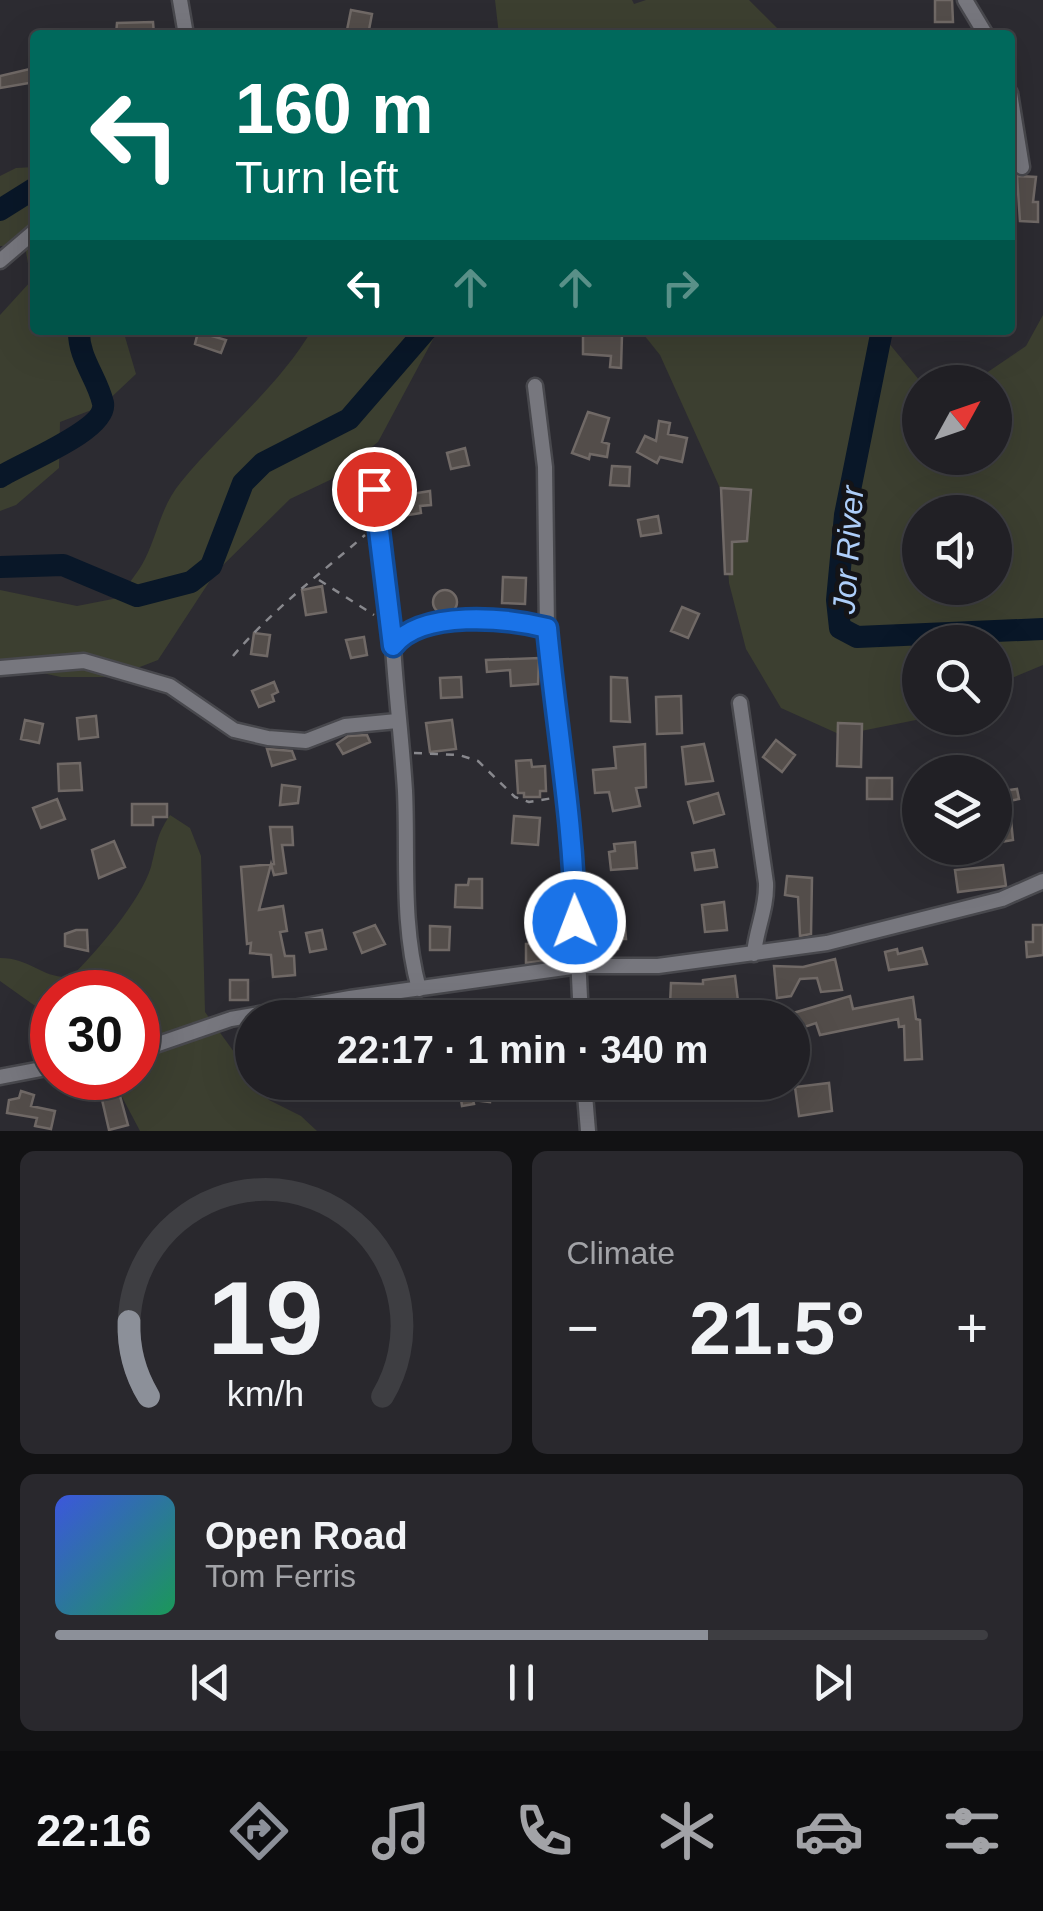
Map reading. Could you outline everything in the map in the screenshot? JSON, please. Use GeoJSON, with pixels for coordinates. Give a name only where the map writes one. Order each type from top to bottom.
{"type":"FeatureCollection","features":[{"type":"Feature","properties":{"kind":"street"},"geometry":{"type":"LineString","coordinates":[[180,0],[185,30]]}},
{"type":"Feature","properties":{"kind":"street"},"geometry":{"type":"LineString","coordinates":[[964,0],[983,30]]}},
{"type":"Feature","properties":{"kind":"street"},"geometry":{"type":"LineString","coordinates":[[1015,124],[1022,168]]}},
{"type":"Feature","properties":{"kind":"street"},"geometry":{"type":"LineString","coordinates":[[0,261],[30,235]]}},
{"type":"Feature","properties":{"kind":"street"},"geometry":{"type":"LineString","coordinates":[[535,386],[545,467],[547,628],[566,798],[580,1000]]}},
{"type":"Feature","properties":{"kind":"street"},"geometry":{"type":"LineString","coordinates":[[374,489],[402,752],[410,956],[419,989]]}},
{"type":"Feature","properties":{"kind":"street"},"geometry":{"type":"LineString","coordinates":[[392,638],[422,624],[526,623],[547,628]]}},
{"type":"Feature","properties":{"kind":"street"},"geometry":{"type":"LineString","coordinates":[[0,668],[84,661],[170,686],[234,730],[268,738],[306,740],[345,726],[397,721]]}},
{"type":"Feature","properties":{"kind":"street"},"geometry":{"type":"LineString","coordinates":[[740,703],[766,883],[766,906],[754,954]]}},
{"type":"Feature","properties":{"kind":"street"},"geometry":{"type":"LineString","coordinates":[[160,1043],[230,1019],[419,989],[579,966],[658,966],[827,943],[934,918],[1043,881]]}},
{"type":"Feature","properties":{"kind":"street"},"geometry":{"type":"LineString","coordinates":[[0,1077],[30,1072]]}},
{"type":"Feature","properties":{"kind":"street"},"geometry":{"type":"LineString","coordinates":[[585,1100],[588,1131]]}},
{"type":"Feature","properties":{"kind":"path"},"geometry":{"type":"LineString","coordinates":[[233,656],[294,594],[317,580],[379,527]]}},
{"type":"Feature","properties":{"kind":"path"},"geometry":{"type":"LineString","coordinates":[[317,580],[362,604],[392,638]]}},
{"type":"Feature","properties":{"kind":"path"},"geometry":{"type":"LineString","coordinates":[[402,752],[460,755],[478,761],[515,797],[529,802],[566,798]]}},
{"type":"Feature","properties":{"kind":"green space"},"geometry":{"type":"Polygon","coordinates":[[[495,0],[632,0],[634,4],[646,0],[749,0],[779,30],[498,30],[495,0]]]}},
{"type":"Feature","properties":{"kind":"green space"},"geometry":{"type":"Polygon","coordinates":[[[30,167],[30,275],[25,246],[0,246],[0,176],[16,168],[30,167]]]}},
{"type":"Feature","properties":{"kind":"green space"},"geometry":{"type":"Polygon","coordinates":[[[30,282],[30,335],[124,335],[136,374],[102,406],[60,422],[59,468],[16,505],[0,511],[0,315],[30,282]]]}},
{"type":"Feature","properties":{"kind":"green space"},"geometry":{"type":"Polygon","coordinates":[[[1043,315],[1043,665],[1012,678],[1012,625],[902,625],[902,723],[841,735],[781,708],[746,649],[729,583],[724,497],[660,355],[644,335],[882,335],[907,365],[902,365],[902,475],[1012,475],[1012,365],[998,365],[1026,346],[1043,315]]]}},
{"type":"Feature","properties":{"kind":"green space"},"geometry":{"type":"Polygon","coordinates":[[[309,335],[435,335],[378,442],[330,480],[290,499],[215,573],[158,660],[114,677],[61,677],[0,664],[0,590],[77,606],[118,598],[145,559],[174,491],[309,335]]]}},
{"type":"Feature","properties":{"kind":"green space"},"geometry":{"type":"Polygon","coordinates":[[[170,815],[190,828],[201,856],[205,1012],[235,1053],[235,1100],[269,1100],[301,1116],[317,1131],[140,1131],[124,1100],[160,1100],[160,970],[77,970],[138,895],[151,867],[159,835],[170,815]]]}},
{"type":"Feature","properties":{"kind":"green space"},"geometry":{"type":"Polygon","coordinates":[[[0,958],[41,970],[30,970],[30,1002],[0,981],[0,958]]]}},
{"type":"Feature","properties":{"kind":"building"},"geometry":{"type":"Polygon","coordinates":[[[935,0],[952,0],[953,22],[935,22],[935,0]]]}},
{"type":"Feature","properties":{"kind":"building"},"geometry":{"type":"Polygon","coordinates":[[[351,10],[372,14],[369,30],[347,30],[351,10]]]}},
{"type":"Feature","properties":{"kind":"building"},"geometry":{"type":"Polygon","coordinates":[[[153,22],[154,30],[116,30],[117,23],[153,22]]]}},
{"type":"Feature","properties":{"kind":"building"},"geometry":{"type":"Polygon","coordinates":[[[30,69],[30,83],[0,88],[0,76],[30,69]]]}},
{"type":"Feature","properties":{"kind":"building"},"geometry":{"type":"Polygon","coordinates":[[[1017,176],[1036,177],[1033,202],[1038,202],[1038,222],[1020,221],[1017,176]]]}},
{"type":"Feature","properties":{"kind":"building"},"geometry":{"type":"Polygon","coordinates":[[[197,335],[226,340],[221,353],[195,344],[197,335]]]}},
{"type":"Feature","properties":{"kind":"building"},"geometry":{"type":"Polygon","coordinates":[[[583,335],[622,335],[621,368],[610,367],[611,356],[583,354],[583,335]]]}},
{"type":"Feature","properties":{"kind":"building"},"geometry":{"type":"Polygon","coordinates":[[[588,412],[609,418],[602,442],[609,444],[607,457],[590,454],[589,459],[572,453],[588,412]]]}},
{"type":"Feature","properties":{"kind":"building"},"geometry":{"type":"Polygon","coordinates":[[[659,421],[670,423],[668,434],[687,438],[682,462],[660,457],[657,463],[637,452],[645,436],[656,441],[659,421]]]}},
{"type":"Feature","properties":{"kind":"building"},"geometry":{"type":"Polygon","coordinates":[[[465,448],[469,465],[451,469],[447,453],[465,448]]]}},
{"type":"Feature","properties":{"kind":"building"},"geometry":{"type":"Polygon","coordinates":[[[612,466],[630,467],[629,486],[610,485],[612,466]]]}},
{"type":"Feature","properties":{"kind":"building"},"geometry":{"type":"Polygon","coordinates":[[[721,488],[751,490],[747,541],[732,542],[732,574],[725,574],[721,488]]]}},
{"type":"Feature","properties":{"kind":"building"},"geometry":{"type":"Polygon","coordinates":[[[430,491],[431,505],[420,506],[421,513],[402,516],[399,496],[430,491]]]}},
{"type":"Feature","properties":{"kind":"building"},"geometry":{"type":"Polygon","coordinates":[[[658,516],[661,533],[641,536],[638,520],[658,516]]]}},
{"type":"Feature","properties":{"kind":"building"},"geometry":{"type":"Polygon","coordinates":[[[503,577],[526,578],[525,604],[502,603],[503,577]]]}},
{"type":"Feature","properties":{"kind":"building"},"geometry":{"type":"Polygon","coordinates":[[[322,586],[326,612],[306,615],[302,590],[322,586]]]}},
{"type":"Feature","properties":{"kind":"building"},"geometry":{"type":"Polygon","coordinates":[[[445,590],[454,593],[454,611],[445,614],[436,611],[433,602],[436,593],[445,590]]]}},
{"type":"Feature","properties":{"kind":"building"},"geometry":{"type":"Polygon","coordinates":[[[682,607],[699,614],[688,638],[671,631],[682,607]]]}},
{"type":"Feature","properties":{"kind":"building"},"geometry":{"type":"Polygon","coordinates":[[[254,633],[270,635],[267,656],[251,654],[254,633]]]}},
{"type":"Feature","properties":{"kind":"building"},"geometry":{"type":"Polygon","coordinates":[[[364,637],[367,655],[351,658],[346,640],[364,637]]]}},
{"type":"Feature","properties":{"kind":"building"},"geometry":{"type":"Polygon","coordinates":[[[539,658],[538,684],[511,686],[510,670],[487,672],[486,660],[539,658]]]}},
{"type":"Feature","properties":{"kind":"building"},"geometry":{"type":"Polygon","coordinates":[[[461,677],[462,697],[441,698],[440,678],[461,677]]]}},
{"type":"Feature","properties":{"kind":"building"},"geometry":{"type":"Polygon","coordinates":[[[611,677],[627,678],[630,722],[611,721],[611,677]]]}},
{"type":"Feature","properties":{"kind":"building"},"geometry":{"type":"Polygon","coordinates":[[[274,682],[278,692],[272,695],[274,701],[259,707],[252,691],[274,682]]]}},
{"type":"Feature","properties":{"kind":"building"},"geometry":{"type":"Polygon","coordinates":[[[681,696],[682,733],[657,734],[656,697],[681,696]]]}},
{"type":"Feature","properties":{"kind":"building"},"geometry":{"type":"Polygon","coordinates":[[[96,716],[98,737],[79,739],[77,718],[96,716]]]}},
{"type":"Feature","properties":{"kind":"building"},"geometry":{"type":"Polygon","coordinates":[[[25,720],[43,724],[39,743],[21,739],[25,720]]]}},
{"type":"Feature","properties":{"kind":"building"},"geometry":{"type":"Polygon","coordinates":[[[452,720],[456,749],[430,752],[426,723],[452,720]]]}},
{"type":"Feature","properties":{"kind":"building"},"geometry":{"type":"Polygon","coordinates":[[[838,723],[862,724],[861,767],[837,766],[838,723]]]}},
{"type":"Feature","properties":{"kind":"building"},"geometry":{"type":"Polygon","coordinates":[[[367,735],[370,742],[343,754],[337,744],[348,736],[367,735]]]}},
{"type":"Feature","properties":{"kind":"building"},"geometry":{"type":"Polygon","coordinates":[[[776,740],[795,755],[782,772],[763,757],[776,740]]]}},
{"type":"Feature","properties":{"kind":"building"},"geometry":{"type":"Polygon","coordinates":[[[645,744],[646,787],[636,788],[640,806],[613,811],[609,792],[595,793],[593,770],[616,768],[614,747],[645,744]]]}},
{"type":"Feature","properties":{"kind":"building"},"geometry":{"type":"Polygon","coordinates":[[[704,744],[713,781],[686,784],[682,747],[704,744]]]}},
{"type":"Feature","properties":{"kind":"building"},"geometry":{"type":"Polygon","coordinates":[[[267,749],[292,751],[295,759],[272,766],[267,749]]]}},
{"type":"Feature","properties":{"kind":"building"},"geometry":{"type":"Polygon","coordinates":[[[531,760],[532,767],[545,766],[546,791],[540,791],[540,797],[518,793],[516,761],[531,760]]]}},
{"type":"Feature","properties":{"kind":"building"},"geometry":{"type":"Polygon","coordinates":[[[80,763],[82,790],[59,791],[58,764],[80,763]]]}},
{"type":"Feature","properties":{"kind":"building"},"geometry":{"type":"Polygon","coordinates":[[[867,778],[892,778],[892,799],[867,799],[867,778]]]}},
{"type":"Feature","properties":{"kind":"building"},"geometry":{"type":"Polygon","coordinates":[[[282,785],[300,787],[298,803],[280,805],[282,785]]]}},
{"type":"Feature","properties":{"kind":"building"},"geometry":{"type":"Polygon","coordinates":[[[1017,789],[1019,799],[1012,800],[1012,790],[1017,789]]]}},
{"type":"Feature","properties":{"kind":"building"},"geometry":{"type":"Polygon","coordinates":[[[718,793],[724,814],[694,823],[688,802],[718,793]]]}},
{"type":"Feature","properties":{"kind":"building"},"geometry":{"type":"Polygon","coordinates":[[[57,799],[65,819],[41,828],[33,808],[57,799]]]}},
{"type":"Feature","properties":{"kind":"building"},"geometry":{"type":"Polygon","coordinates":[[[132,804],[167,804],[167,817],[153,817],[153,825],[132,825],[132,804]]]}},
{"type":"Feature","properties":{"kind":"building"},"geometry":{"type":"Polygon","coordinates":[[[514,816],[540,818],[538,845],[512,843],[514,816]]]}},
{"type":"Feature","properties":{"kind":"building"},"geometry":{"type":"Polygon","coordinates":[[[270,827],[292,827],[293,845],[282,845],[286,873],[274,875],[270,827]]]}},
{"type":"Feature","properties":{"kind":"building"},"geometry":{"type":"Polygon","coordinates":[[[114,841],[125,867],[99,878],[92,850],[114,841]]]}},
{"type":"Feature","properties":{"kind":"building"},"geometry":{"type":"Polygon","coordinates":[[[635,842],[637,868],[611,870],[609,852],[615,851],[614,844],[635,842]]]}},
{"type":"Feature","properties":{"kind":"building"},"geometry":{"type":"Polygon","coordinates":[[[714,850],[717,867],[695,870],[692,853],[714,850]]]}},
{"type":"Feature","properties":{"kind":"building"},"geometry":{"type":"Polygon","coordinates":[[[271,864],[259,910],[283,906],[287,931],[280,932],[285,956],[294,956],[295,975],[273,977],[271,955],[250,953],[251,943],[247,944],[241,867],[271,864]]]}},
{"type":"Feature","properties":{"kind":"building"},"geometry":{"type":"Polygon","coordinates":[[[1003,865],[1006,886],[958,892],[955,870],[1003,865]]]}},
{"type":"Feature","properties":{"kind":"building"},"geometry":{"type":"Polygon","coordinates":[[[787,876],[812,878],[811,934],[800,936],[798,897],[785,895],[787,876]]]}},
{"type":"Feature","properties":{"kind":"building"},"geometry":{"type":"Polygon","coordinates":[[[469,879],[482,879],[482,908],[455,907],[456,885],[468,885],[469,879]]]}},
{"type":"Feature","properties":{"kind":"building"},"geometry":{"type":"Polygon","coordinates":[[[544,889],[560,890],[559,910],[543,909],[544,889]]]}},
{"type":"Feature","properties":{"kind":"building"},"geometry":{"type":"Polygon","coordinates":[[[592,897],[609,897],[610,918],[624,917],[626,939],[618,939],[618,949],[603,950],[601,915],[592,915],[592,897]]]}},
{"type":"Feature","properties":{"kind":"building"},"geometry":{"type":"Polygon","coordinates":[[[724,902],[727,930],[705,932],[702,905],[724,902]]]}},
{"type":"Feature","properties":{"kind":"building"},"geometry":{"type":"Polygon","coordinates":[[[375,925],[385,944],[362,953],[354,933],[375,925]]]}},
{"type":"Feature","properties":{"kind":"building"},"geometry":{"type":"Polygon","coordinates":[[[1033,925],[1043,925],[1043,955],[1027,957],[1026,942],[1033,942],[1033,925]]]}},
{"type":"Feature","properties":{"kind":"building"},"geometry":{"type":"Polygon","coordinates":[[[430,926],[450,927],[449,950],[430,950],[430,926]]]}},
{"type":"Feature","properties":{"kind":"building"},"geometry":{"type":"Polygon","coordinates":[[[87,930],[88,951],[65,946],[65,934],[87,930]]]}},
{"type":"Feature","properties":{"kind":"building"},"geometry":{"type":"Polygon","coordinates":[[[322,930],[326,949],[310,952],[306,933],[322,930]]]}},
{"type":"Feature","properties":{"kind":"building"},"geometry":{"type":"Polygon","coordinates":[[[547,943],[548,960],[526,963],[526,944],[547,943]]]}},
{"type":"Feature","properties":{"kind":"building"},"geometry":{"type":"Polygon","coordinates":[[[922,948],[927,964],[889,970],[885,952],[897,949],[898,954],[922,948]]]}},
{"type":"Feature","properties":{"kind":"building"},"geometry":{"type":"Polygon","coordinates":[[[835,959],[842,990],[821,992],[817,978],[800,979],[791,996],[777,998],[774,966],[803,967],[835,959]]]}},
{"type":"Feature","properties":{"kind":"building"},"geometry":{"type":"Polygon","coordinates":[[[735,976],[738,1000],[670,1000],[671,983],[703,984],[703,980],[735,976]]]}},
{"type":"Feature","properties":{"kind":"building"},"geometry":{"type":"Polygon","coordinates":[[[230,980],[248,980],[248,1000],[230,1000],[230,980]]]}},
{"type":"Feature","properties":{"kind":"building"},"geometry":{"type":"Polygon","coordinates":[[[850,996],[853,1009],[913,997],[916,1019],[920,1020],[922,1059],[905,1060],[904,1026],[899,1027],[898,1019],[820,1035],[816,1023],[810,1025],[810,1008],[850,996]]]}},
{"type":"Feature","properties":{"kind":"building"},"geometry":{"type":"Polygon","coordinates":[[[829,1083],[832,1111],[799,1116],[797,1100],[810,1100],[810,1085],[829,1083]]]}},
{"type":"Feature","properties":{"kind":"building"},"geometry":{"type":"Polygon","coordinates":[[[21,1091],[30,1094],[31,1106],[55,1111],[51,1129],[35,1126],[37,1118],[7,1113],[9,1100],[19,1098],[21,1091]]]}},
{"type":"Feature","properties":{"kind":"building"},"geometry":{"type":"Polygon","coordinates":[[[102,1100],[121,1100],[128,1125],[109,1130],[102,1100]]]}},
{"type":"Feature","properties":{"kind":"waterway","name":"Jor River"},"geometry":{"type":"LineString","coordinates":[[0,210],[30,191]]}},
{"type":"Feature","properties":{"kind":"waterway","name":"Jor River"},"geometry":{"type":"LineString","coordinates":[[0,477],[78,435],[101,413],[103,403],[81,350],[79,335]]}},
{"type":"Feature","properties":{"kind":"waterway","name":"Jor River"},"geometry":{"type":"LineString","coordinates":[[0,567],[63,565],[137,596],[191,582],[211,566],[243,483],[263,463],[349,419],[422,335]]}},
{"type":"Feature","properties":{"kind":"waterway","name":"Jor River"},"geometry":{"type":"LineString","coordinates":[[881,335],[845,515],[837,600],[840,628],[857,637],[1043,629]]}},
{"type":"Feature","properties":{"kind":"route"},"geometry":{"type":"LineString","coordinates":[[374,489],[393,646],[422,624],[526,623],[547,628],[552,690],[562,728],[575,922]]}}]}
